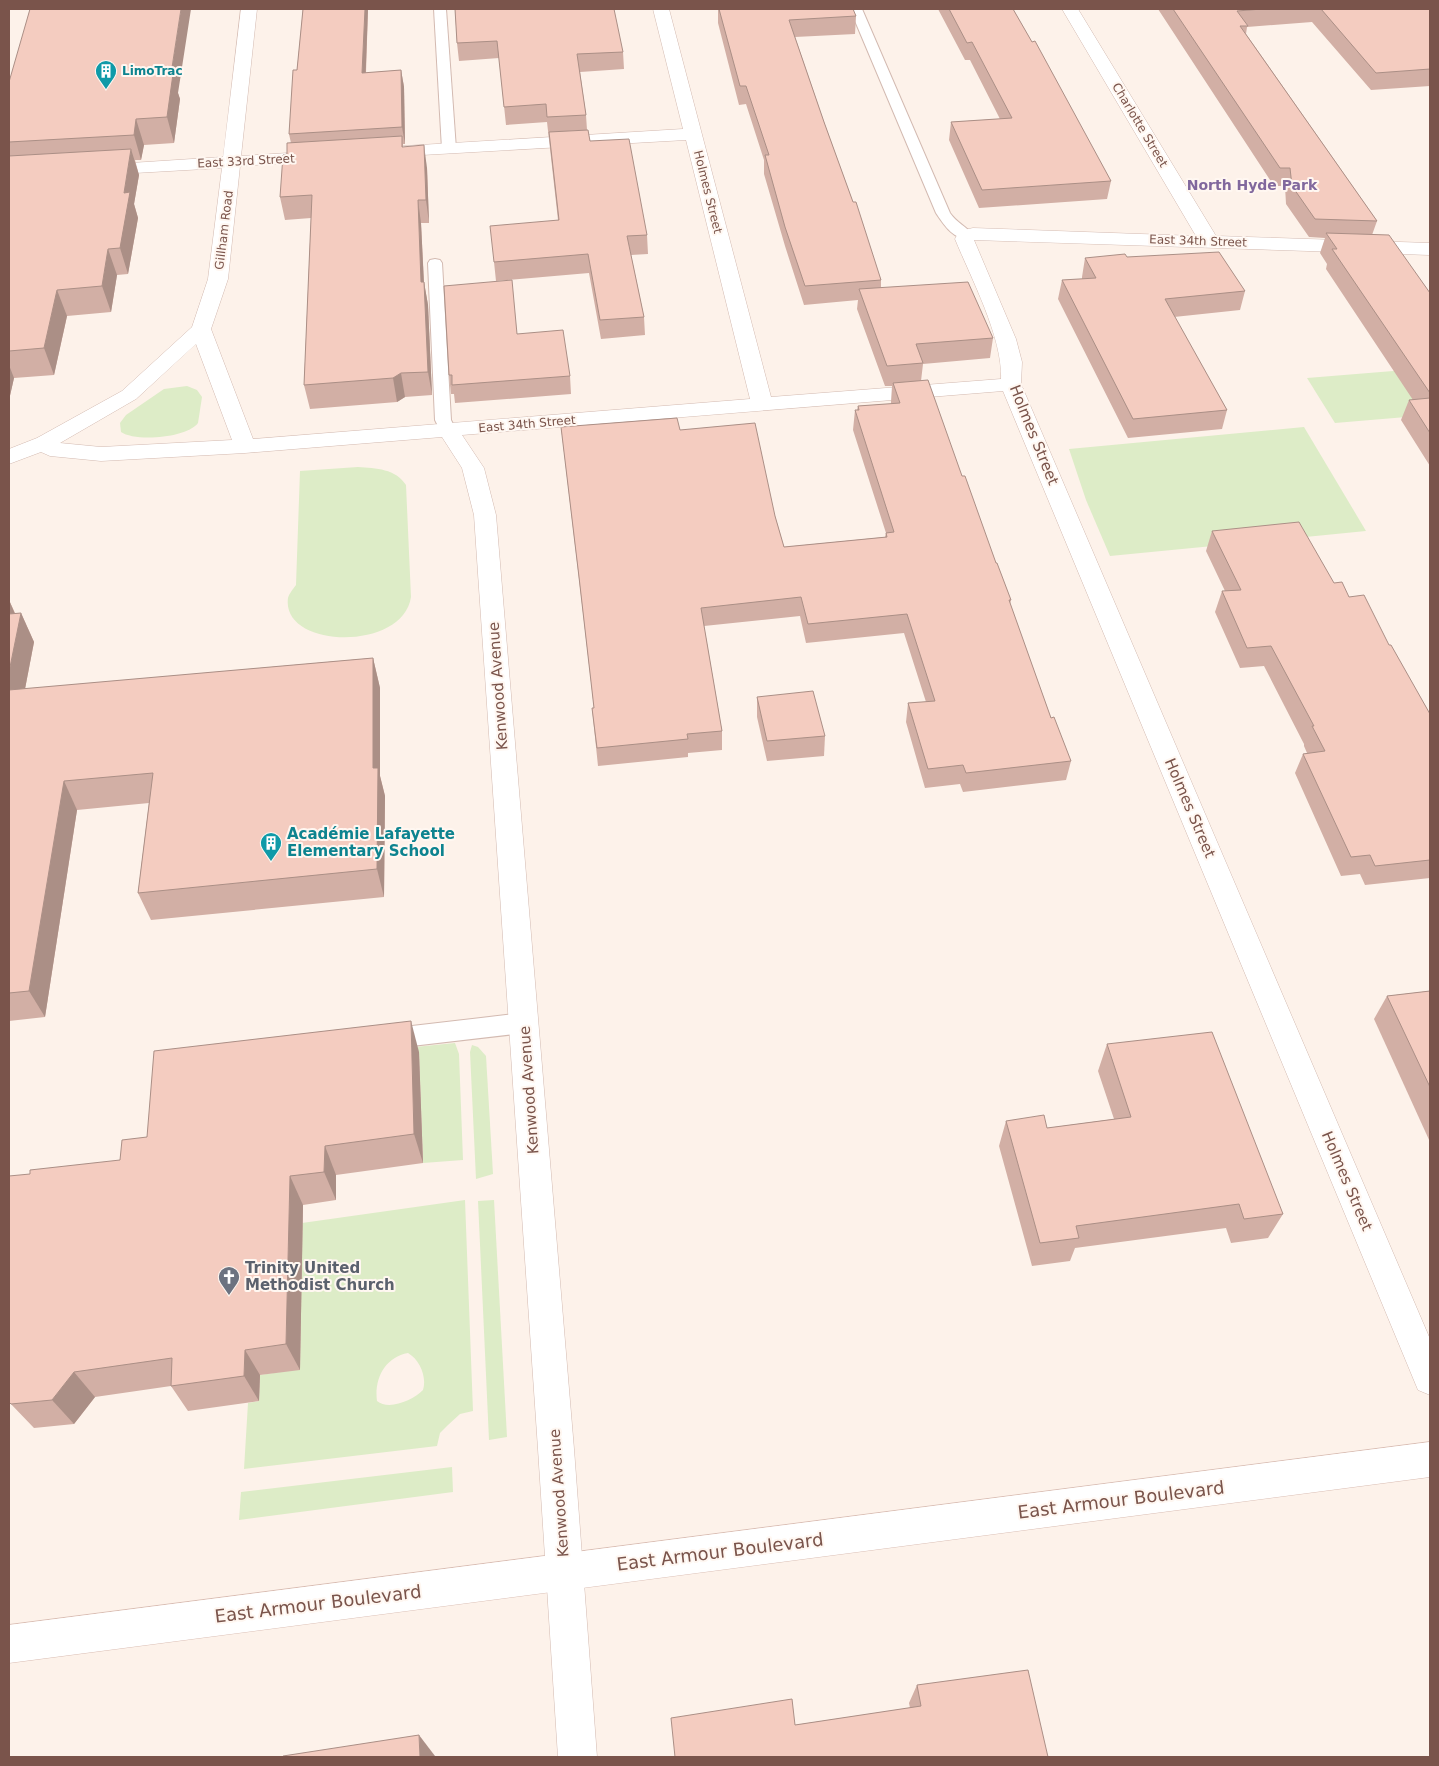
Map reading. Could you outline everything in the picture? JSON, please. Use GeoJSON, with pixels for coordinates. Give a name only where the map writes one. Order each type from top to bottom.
{"type":"FeatureCollection","features":[{"type":"Feature","properties":{"kind":"street","name":"Gillham Road"},"geometry":{"type":"LineString","coordinates":[[9,457],[45,443],[129,396],[201,329],[218,279],[249,9]]}},
{"type":"Feature","properties":{"kind":"street","name":"Holmes Street"},"geometry":{"type":"LineString","coordinates":[[661,9],[762,404]]}},
{"type":"Feature","properties":{"kind":"street","name":"Charlotte Street"},"geometry":{"type":"LineString","coordinates":[[1070,9],[1210,241]]}},
{"type":"Feature","properties":{"kind":"street"},"geometry":{"type":"LineString","coordinates":[[373,153],[693,134]]}},
{"type":"Feature","properties":{"kind":"street","name":"East 33rd Street"},"geometry":{"type":"LineString","coordinates":[[86,170],[335,155]]}},
{"type":"Feature","properties":{"kind":"street","name":"East 34th Street"},"geometry":{"type":"LineString","coordinates":[[966,236],[973,234],[1430,249]]}},
{"type":"Feature","properties":{"kind":"street","name":"Holmes Street"},"geometry":{"type":"LineString","coordinates":[[966,236],[964,239],[1006,339],[1012,362],[1010,384],[1430,1378]]}},
{"type":"Feature","properties":{"kind":"street"},"geometry":{"type":"LineString","coordinates":[[201,329],[245,446]]}},
{"type":"Feature","properties":{"kind":"street","name":"East 34th Street"},"geometry":{"type":"LineString","coordinates":[[45,443],[50,449],[101,454],[245,446],[1010,384]]}},
{"type":"Feature","properties":{"kind":"street","name":"Kenwood Avenue"},"geometry":{"type":"LineString","coordinates":[[448,430],[472,468],[485,515],[565,1572],[577,1757]]}},
{"type":"Feature","properties":{"kind":"street","name":"East Armour Boulevard"},"geometry":{"type":"LineString","coordinates":[[9,1644],[1430,1460]]}},
{"type":"Feature","properties":{"kind":"lane"},"geometry":{"type":"LineString","coordinates":[[440,9],[449,149]]}},
{"type":"Feature","properties":{"kind":"lane"},"geometry":{"type":"LineString","coordinates":[[856,9],[943,213],[952,226],[966,236]]}},
{"type":"Feature","properties":{"kind":"lane"},"geometry":{"type":"LineString","coordinates":[[436,263],[443,420],[448,430]]}},
{"type":"Feature","properties":{"kind":"lane"},"geometry":{"type":"LineString","coordinates":[[366,1042],[524,1023]]}},
{"type":"Feature","properties":{"kind":"green space"},"geometry":{"type":"Polygon","coordinates":[[[1430,368],[1430,415],[1335,423],[1307,378],[1430,368]]]}},
{"type":"Feature","properties":{"kind":"green space"},"geometry":{"type":"Polygon","coordinates":[[[187,386],[197,390],[202,397],[198,423],[192,428],[172,435],[149,438],[137,437],[121,432],[120,423],[126,415],[164,389],[187,386]]]}},
{"type":"Feature","properties":{"kind":"green space"},"geometry":{"type":"Polygon","coordinates":[[[1304,427],[1366,531],[1110,556],[1086,500],[1069,449],[1304,427]]]}},
{"type":"Feature","properties":{"kind":"green space"},"geometry":{"type":"Polygon","coordinates":[[[358,467],[385,470],[397,476],[406,485],[411,597],[403,615],[387,628],[367,635],[344,637],[322,635],[303,627],[291,615],[288,598],[296,585],[300,471],[358,467]]]}},
{"type":"Feature","properties":{"kind":"green space"},"geometry":{"type":"Polygon","coordinates":[[[455,1043],[459,1054],[463,1160],[423,1163],[419,1052],[415,1047],[455,1043]]]}},
{"type":"Feature","properties":{"kind":"green space"},"geometry":{"type":"Polygon","coordinates":[[[472,1045],[478,1047],[486,1056],[493,1174],[476,1179],[470,1052],[472,1045]]]}},
{"type":"Feature","properties":{"kind":"green space"},"geometry":{"type":"Polygon","coordinates":[[[465,1200],[473,1411],[460,1414],[448,1425],[440,1433],[437,1446],[244,1469],[248,1403],[259,1401],[260,1375],[300,1369],[302,1223],[465,1200]],[[408,1353],[400,1355],[387,1364],[379,1377],[377,1401],[382,1404],[394,1405],[407,1401],[423,1390],[422,1369],[408,1353]]]}},
{"type":"Feature","properties":{"kind":"green space"},"geometry":{"type":"Polygon","coordinates":[[[494,1200],[507,1437],[489,1440],[478,1201],[494,1200]]]}},
{"type":"Feature","properties":{"kind":"green space"},"geometry":{"type":"Polygon","coordinates":[[[452,1467],[453,1492],[239,1520],[241,1492],[452,1467]]]}},
{"type":"Feature","properties":{"kind":"building"},"geometry":{"type":"Polygon","coordinates":[[[30,9],[181,9],[171,74],[173,74],[167,117],[136,119],[134,135],[9,142],[9,82],[30,9]]]}},
{"type":"Feature","properties":{"kind":"building"},"geometry":{"type":"Polygon","coordinates":[[[303,9],[365,9],[362,73],[401,70],[402,127],[289,134],[293,70],[297,70],[303,9]]]}},
{"type":"Feature","properties":{"kind":"building"},"geometry":{"type":"Polygon","coordinates":[[[455,9],[614,9],[623,52],[577,54],[586,115],[547,117],[546,104],[504,107],[497,41],[457,43],[455,9]]]}},
{"type":"Feature","properties":{"kind":"building"},"geometry":{"type":"Polygon","coordinates":[[[719,9],[853,9],[856,16],[789,20],[853,202],[856,202],[881,280],[805,286],[785,227],[765,155],[769,155],[746,86],[740,86],[719,9]]]}},
{"type":"Feature","properties":{"kind":"building"},"geometry":{"type":"Polygon","coordinates":[[[949,9],[1013,9],[1032,42],[1035,41],[1111,181],[982,190],[951,122],[1012,118],[972,42],[967,43],[949,9]]]}},
{"type":"Feature","properties":{"kind":"building"},"geometry":{"type":"Polygon","coordinates":[[[1173,9],[1262,9],[1237,11],[1248,26],[1240,26],[1377,221],[1315,219],[1292,186],[1290,168],[1280,168],[1173,9]]]}},
{"type":"Feature","properties":{"kind":"building"},"geometry":{"type":"Polygon","coordinates":[[[1321,9],[1430,9],[1430,69],[1376,73],[1321,9]]]}},
{"type":"Feature","properties":{"kind":"building"},"geometry":{"type":"Polygon","coordinates":[[[588,130],[590,141],[629,139],[647,235],[627,236],[644,317],[600,320],[588,254],[494,262],[490,226],[559,220],[549,132],[588,130]]]}},
{"type":"Feature","properties":{"kind":"building"},"geometry":{"type":"Polygon","coordinates":[[[402,136],[402,147],[424,145],[426,200],[418,200],[421,282],[424,282],[428,372],[401,373],[393,378],[304,385],[312,195],[280,197],[283,155],[287,154],[287,143],[402,136]]]}},
{"type":"Feature","properties":{"kind":"building"},"geometry":{"type":"Polygon","coordinates":[[[131,149],[124,193],[130,192],[120,248],[108,249],[102,286],[57,290],[44,348],[9,351],[9,156],[131,149]]]}},
{"type":"Feature","properties":{"kind":"building"},"geometry":{"type":"Polygon","coordinates":[[[1326,233],[1389,235],[1430,293],[1430,393],[1332,249],[1337,249],[1326,233]]]}},
{"type":"Feature","properties":{"kind":"building"},"geometry":{"type":"Polygon","coordinates":[[[1219,252],[1245,291],[1165,299],[1227,410],[1133,419],[1062,280],[1096,278],[1085,258],[1125,254],[1127,257],[1219,252]]]}},
{"type":"Feature","properties":{"kind":"building"},"geometry":{"type":"Polygon","coordinates":[[[512,280],[517,334],[563,330],[570,376],[452,385],[452,375],[449,375],[444,286],[512,280]]]}},
{"type":"Feature","properties":{"kind":"building"},"geometry":{"type":"Polygon","coordinates":[[[968,282],[993,338],[916,344],[923,363],[887,366],[859,289],[968,282]]]}},
{"type":"Feature","properties":{"kind":"building"},"geometry":{"type":"Polygon","coordinates":[[[928,380],[962,476],[965,476],[1011,600],[1009,600],[1051,718],[1054,717],[1071,761],[966,773],[963,765],[928,769],[908,703],[935,701],[907,614],[808,624],[801,597],[701,608],[722,731],[687,734],[688,739],[597,748],[561,427],[677,418],[680,430],[755,423],[775,516],[784,547],[887,537],[886,533],[894,532],[855,410],[859,410],[858,406],[900,403],[893,383],[928,380]]]}},
{"type":"Feature","properties":{"kind":"building"},"geometry":{"type":"Polygon","coordinates":[[[1430,398],[1430,433],[1409,400],[1430,398]]]}},
{"type":"Feature","properties":{"kind":"building"},"geometry":{"type":"Polygon","coordinates":[[[1299,522],[1334,583],[1342,582],[1349,597],[1364,595],[1389,645],[1391,645],[1430,714],[1430,860],[1375,866],[1370,855],[1351,857],[1303,754],[1325,751],[1312,726],[1314,726],[1271,646],[1247,648],[1222,591],[1241,590],[1212,531],[1299,522]]]}},
{"type":"Feature","properties":{"kind":"building"},"geometry":{"type":"Polygon","coordinates":[[[21,613],[9,672],[9,614],[21,613]]]}},
{"type":"Feature","properties":{"kind":"building","name":"Académie Lafayette Elementary School"},"geometry":{"type":"Polygon","coordinates":[[[373,658],[373,768],[378,768],[377,869],[138,893],[153,773],[64,781],[29,991],[9,993],[9,690],[373,658]]]}},
{"type":"Feature","properties":{"kind":"building"},"geometry":{"type":"Polygon","coordinates":[[[813,691],[825,736],[767,741],[757,697],[813,691]]]}},
{"type":"Feature","properties":{"kind":"building"},"geometry":{"type":"Polygon","coordinates":[[[1430,991],[1430,1087],[1387,996],[1430,991]]]}},
{"type":"Feature","properties":{"kind":"building"},"geometry":{"type":"Polygon","coordinates":[[[411,1021],[414,1134],[325,1146],[324,1172],[290,1176],[286,1344],[245,1350],[244,1376],[171,1386],[172,1358],[74,1372],[52,1400],[11,1404],[9,1402],[9,1176],[30,1174],[30,1170],[120,1160],[122,1140],[147,1137],[154,1051],[411,1021]]]}},
{"type":"Feature","properties":{"kind":"building"},"geometry":{"type":"Polygon","coordinates":[[[1212,1032],[1283,1214],[1244,1219],[1239,1204],[1076,1226],[1079,1238],[1040,1243],[1006,1121],[1044,1115],[1047,1128],[1131,1117],[1107,1044],[1212,1032]]]}},
{"type":"Feature","properties":{"kind":"building"},"geometry":{"type":"Polygon","coordinates":[[[1028,1670],[1048,1757],[675,1757],[671,1718],[792,1699],[795,1725],[921,1706],[917,1685],[1028,1670]]]}},
{"type":"Feature","properties":{"kind":"building"},"geometry":{"type":"Polygon","coordinates":[[[419,1735],[420,1757],[283,1757],[283,1756],[419,1735]]]}},
{"type":"Feature","properties":{"kind":"place","name":"LimoTrac"},"geometry":{"type":"Point","coordinates":[106,90]}},
{"type":"Feature","properties":{"kind":"place","name":"Académie Lafayette Elementary School"},"geometry":{"type":"Point","coordinates":[271,862]}},
{"type":"Feature","properties":{"kind":"place","name":"Trinity United Methodist Church"},"geometry":{"type":"Point","coordinates":[229,1296]}},
{"type":"Feature","properties":{"kind":"district","name":"North Hyde Park"},"geometry":{"type":"Point","coordinates":[1252,185]}}]}
